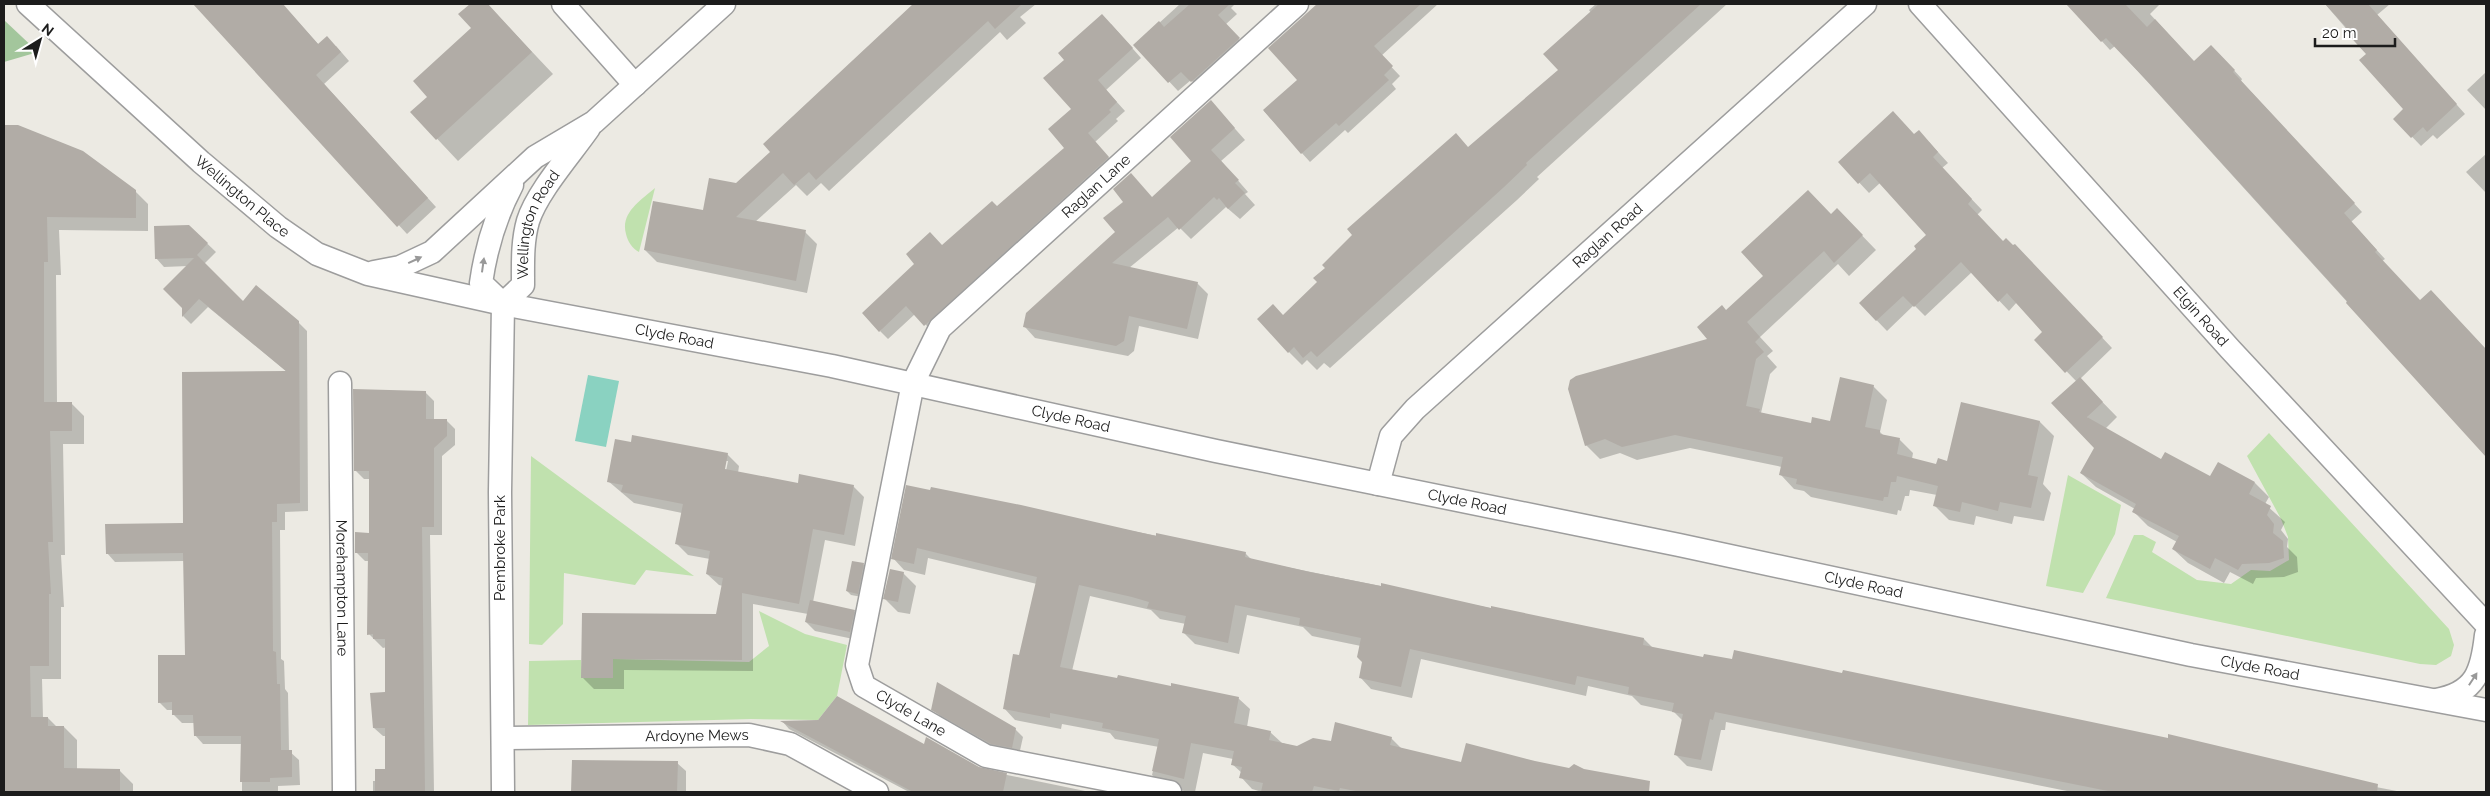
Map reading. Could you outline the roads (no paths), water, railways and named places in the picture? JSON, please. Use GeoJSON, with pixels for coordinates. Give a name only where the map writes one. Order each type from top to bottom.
{"type":"FeatureCollection","features":[{"type":"Feature","properties":{"kind":"street","name":"Wellington Place"},"geometry":{"type":"LineString","coordinates":[[28,4],[214,174],[278,227],[318,254],[368,274],[503,304]]}},
{"type":"Feature","properties":{"kind":"street"},"geometry":{"type":"LineString","coordinates":[[563,4],[635,85]]}},
{"type":"Feature","properties":{"kind":"street","name":"Wellington Road"},"geometry":{"type":"LineString","coordinates":[[368,274],[400,267],[432,252],[535,157],[594,122],[724,4]]}},
{"type":"Feature","properties":{"kind":"street","name":"Raglan Lane"},"geometry":{"type":"LineString","coordinates":[[913,383],[940,328],[1297,4]]}},
{"type":"Feature","properties":{"kind":"street","name":"Raglan Road"},"geometry":{"type":"LineString","coordinates":[[1378,484],[1391,436],[1415,409],[1865,4]]}},
{"type":"Feature","properties":{"kind":"street","name":"Elgin Road"},"geometry":{"type":"LineString","coordinates":[[1920,4],[2230,349],[2486,624]]}},
{"type":"Feature","properties":{"kind":"street","name":"Wellington Road"},"geometry":{"type":"LineString","coordinates":[[519,172],[499,208],[485,253],[481,283],[503,304],[523,286],[523,244],[528,220],[540,198],[594,122]]}},
{"type":"Feature","properties":{"kind":"street","name":"Clyde Road"},"geometry":{"type":"LineString","coordinates":[[503,304],[913,383],[1378,484],[1679,545],[2191,655],[2486,710]]}},
{"type":"Feature","properties":{"kind":"street","name":"Pembroke Park"},"geometry":{"type":"LineString","coordinates":[[502,792],[500,492],[503,304]]}},
{"type":"Feature","properties":{"kind":"street","name":"Morehampton Lane"},"geometry":{"type":"LineString","coordinates":[[340,383],[344,792]]}},
{"type":"Feature","properties":{"kind":"street","name":"Clyde Lane"},"geometry":{"type":"LineString","coordinates":[[913,383],[857,665],[864,686],[986,756],[1170,792]]}},
{"type":"Feature","properties":{"kind":"street","name":"Clyde Road"},"geometry":{"type":"LineString","coordinates":[[2433,701],[2452,697],[2470,685],[2482,663],[2486,635]]}},
{"type":"Feature","properties":{"kind":"street","name":"Ardoyne Mews"},"geometry":{"type":"LineString","coordinates":[[503,738],[749,735],[790,744],[877,792]]}}]}
